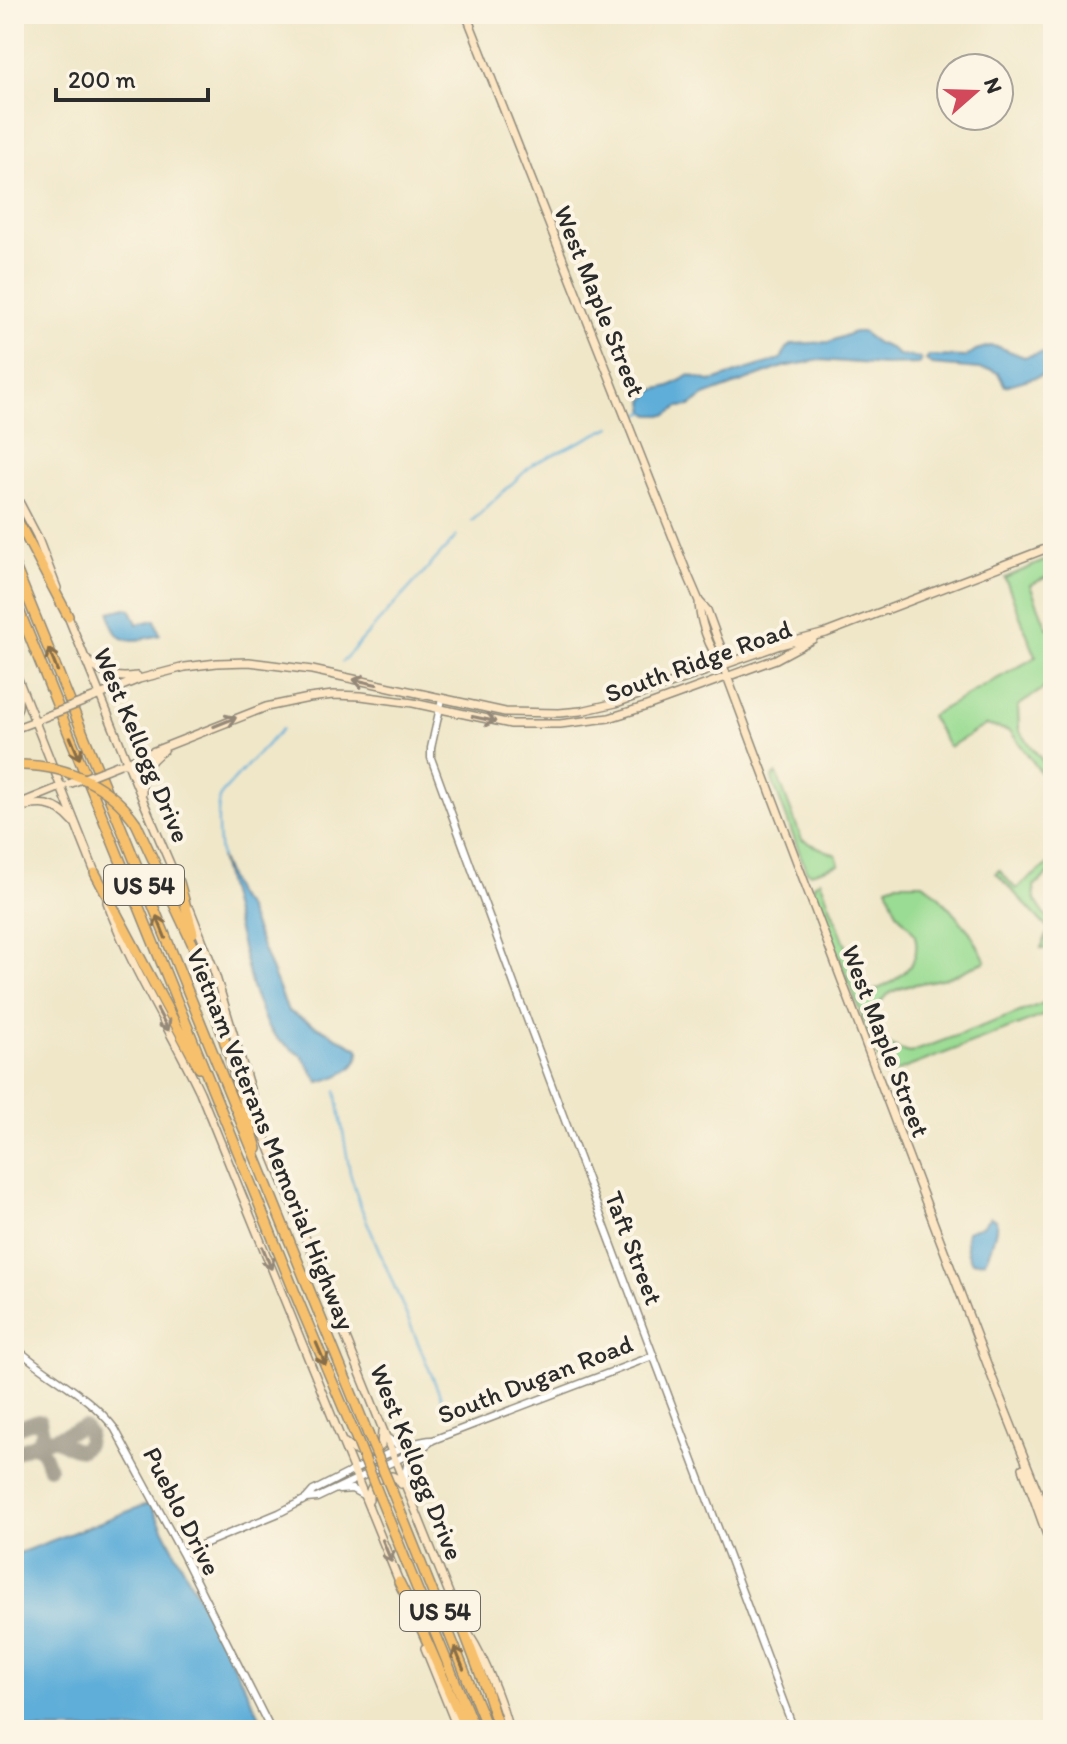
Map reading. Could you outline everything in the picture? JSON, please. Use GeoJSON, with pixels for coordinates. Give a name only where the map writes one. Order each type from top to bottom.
{"type":"FeatureCollection","features":[{"type":"Feature","properties":{"kind":"highway"},"geometry":{"type":"LineString","coordinates":[[14,514],[68,616]]}},
{"type":"Feature","properties":{"kind":"highway","name":"Vietnam Veterans Memorial Highway"},"geometry":{"type":"LineString","coordinates":[[14,564],[488,1730]]}},
{"type":"Feature","properties":{"kind":"highway","name":"Vietnam Veterans Memorial Highway"},"geometry":{"type":"LineString","coordinates":[[14,598],[475,1730]]}},
{"type":"Feature","properties":{"kind":"highway"},"geometry":{"type":"LineString","coordinates":[[18,764],[65,771],[90,780],[122,805],[136,823],[193,945],[206,982]]}},
{"type":"Feature","properties":{"kind":"highway"},"geometry":{"type":"LineString","coordinates":[[95,873],[218,1100]]}},
{"type":"Feature","properties":{"kind":"highway"},"geometry":{"type":"LineString","coordinates":[[179,882],[206,982],[275,1207]]}},
{"type":"Feature","properties":{"kind":"highway"},"geometry":{"type":"LineString","coordinates":[[399,1582],[466,1730]]}},
{"type":"Feature","properties":{"kind":"highway"},"geometry":{"type":"LineString","coordinates":[[461,1623],[499,1730]]}},
{"type":"Feature","properties":{"kind":"main road","name":"West Maple Street"},"geometry":{"type":"LineString","coordinates":[[466,14],[699,601],[699,613],[715,655],[722,662],[1014,1435],[1053,1530]]}},
{"type":"Feature","properties":{"kind":"main road","name":"West Kellogg Drive"},"geometry":{"type":"LineString","coordinates":[[14,492],[37,536],[96,697],[179,882],[213,967],[264,1135],[461,1623],[472,1637],[509,1730]]}},
{"type":"Feature","properties":{"kind":"main road","name":"South Ridge Road"},"geometry":{"type":"LineString","coordinates":[[192,735],[266,707],[333,695],[413,703],[511,724],[560,724],[609,718],[776,659],[826,633],[1053,546]]}},
{"type":"Feature","properties":{"kind":"main road","name":"South Ridge Road"},"geometry":{"type":"LineString","coordinates":[[155,674],[185,667],[249,662],[312,670],[505,712],[559,713],[616,703],[722,662],[826,633]]}},
{"type":"Feature","properties":{"kind":"main road"},"geometry":{"type":"LineString","coordinates":[[83,655],[106,676],[155,674]]}},
{"type":"Feature","properties":{"kind":"main road"},"geometry":{"type":"LineString","coordinates":[[14,669],[65,785],[124,946],[200,1092],[456,1727]]}},
{"type":"Feature","properties":{"kind":"main road"},"geometry":{"type":"LineString","coordinates":[[14,729],[155,674]]}},
{"type":"Feature","properties":{"kind":"main road"},"geometry":{"type":"LineString","coordinates":[[14,716],[19,699],[19,681]]}},
{"type":"Feature","properties":{"kind":"main road"},"geometry":{"type":"LineString","coordinates":[[14,807],[192,735]]}},
{"type":"Feature","properties":{"kind":"main road"},"geometry":{"type":"LineString","coordinates":[[144,803],[142,783],[147,765],[162,751],[192,735]]}},
{"type":"Feature","properties":{"kind":"main road"},"geometry":{"type":"LineString","coordinates":[[14,807],[45,804],[64,812],[79,829]]}},
{"type":"Feature","properties":{"kind":"main road"},"geometry":{"type":"LineString","coordinates":[[341,1438],[357,1453],[369,1453],[381,1446],[384,1433]]}},
{"type":"Feature","properties":{"kind":"main road","name":"West Maple Street"},"geometry":{"type":"LineString","coordinates":[[1014,1435],[1021,1464],[1053,1552]]}},
{"type":"Feature","properties":{"kind":"main road"},"geometry":{"type":"LineString","coordinates":[[370,1509],[370,1489],[377,1479],[385,1476],[396,1477],[411,1499]]}},
{"type":"Feature","properties":{"kind":"street","name":"Taft Street"},"geometry":{"type":"LineString","coordinates":[[442,699],[430,753],[438,779],[794,1730]]}},
{"type":"Feature","properties":{"kind":"street","name":"Pueblo Drive"},"geometry":{"type":"LineString","coordinates":[[14,1346],[87,1399],[108,1419],[123,1441],[271,1730]]}},
{"type":"Feature","properties":{"kind":"street","name":"South Dugan Road"},"geometry":{"type":"LineString","coordinates":[[306,1499],[317,1498],[331,1491],[416,1442],[433,1440],[653,1356]]}},
{"type":"Feature","properties":{"kind":"street"},"geometry":{"type":"LineString","coordinates":[[384,1433],[396,1444],[416,1442]]}},
{"type":"Feature","properties":{"kind":"street","name":"South Dugan Road"},"geometry":{"type":"LineString","coordinates":[[394,1456],[424,1447],[433,1440]]}},
{"type":"Feature","properties":{"kind":"street"},"geometry":{"type":"LineString","coordinates":[[404,1483],[410,1457],[424,1447]]}},
{"type":"Feature","properties":{"kind":"street"},"geometry":{"type":"LineString","coordinates":[[335,1481],[346,1470],[347,1453]]}},
{"type":"Feature","properties":{"kind":"street","name":"South Dugan Road"},"geometry":{"type":"LineString","coordinates":[[182,1553],[279,1513],[306,1499],[313,1491],[356,1475]]}},
{"type":"Feature","properties":{"kind":"street"},"geometry":{"type":"LineString","coordinates":[[331,1491],[346,1488],[365,1496]]}},
{"type":"Feature","properties":{"kind":"green space"},"geometry":{"type":"Polygon","coordinates":[[[1053,557],[1053,565],[1048,567],[1051,575],[1030,585],[1047,628],[1053,627],[1053,682],[1018,706],[1019,730],[1053,775],[1053,789],[1010,731],[986,725],[949,747],[930,716],[1036,657],[1005,578],[1053,557]]]}},
{"type":"Feature","properties":{"kind":"green space"},"geometry":{"type":"Polygon","coordinates":[[[777,774],[802,840],[836,855],[839,864],[810,873],[806,870],[772,779],[777,774]]]}},
{"type":"Feature","properties":{"kind":"green space"},"geometry":{"type":"Polygon","coordinates":[[[1053,860],[1053,870],[1034,886],[1035,900],[1053,927],[1053,950],[1041,948],[1049,930],[996,873],[999,870],[1016,889],[1053,860]]]}},
{"type":"Feature","properties":{"kind":"green space"},"geometry":{"type":"Polygon","coordinates":[[[820,880],[862,986],[873,991],[890,983],[906,971],[915,956],[915,936],[896,910],[887,886],[896,883],[923,883],[936,893],[970,932],[986,961],[888,995],[877,1012],[883,1038],[894,1047],[910,1053],[1044,1003],[1053,976],[1053,1012],[885,1076],[813,890],[820,880]]]}},
{"type":"Feature","properties":{"kind":"water"},"geometry":{"type":"Polygon","coordinates":[[[862,332],[898,355],[920,358],[921,362],[884,365],[820,360],[783,367],[704,396],[690,406],[679,407],[667,415],[650,415],[646,412],[644,401],[654,390],[670,386],[690,375],[716,380],[781,359],[793,344],[829,342],[862,332]]]}},
{"type":"Feature","properties":{"kind":"water"},"geometry":{"type":"Polygon","coordinates":[[[990,346],[1024,357],[1053,350],[1053,372],[1005,386],[998,373],[991,370],[932,365],[926,360],[929,356],[966,357],[990,346]]]}},
{"type":"Feature","properties":{"kind":"water"},"geometry":{"type":"Polygon","coordinates":[[[126,608],[131,610],[137,624],[155,620],[160,635],[134,640],[120,637],[115,632],[110,612],[126,608]]]}},
{"type":"Feature","properties":{"kind":"water"},"geometry":{"type":"Polygon","coordinates":[[[220,857],[236,896],[246,907],[288,1011],[359,1049],[356,1062],[346,1072],[319,1082],[302,1056],[279,1040],[267,1026],[252,988],[220,857]]]}},
{"type":"Feature","properties":{"kind":"water"},"geometry":{"type":"Polygon","coordinates":[[[990,1217],[996,1220],[996,1224],[989,1252],[985,1261],[972,1262],[966,1247],[967,1231],[982,1226],[990,1217]]]}},
{"type":"Feature","properties":{"kind":"water"},"geometry":{"type":"Polygon","coordinates":[[[150,1503],[267,1730],[14,1730],[14,1555],[150,1503]]]}},
{"type":"Feature","properties":{"kind":"waterway"},"geometry":{"type":"LineString","coordinates":[[637,416],[646,412]]}},
{"type":"Feature","properties":{"kind":"waterway"},"geometry":{"type":"LineString","coordinates":[[472,521],[533,464],[611,427]]}},
{"type":"Feature","properties":{"kind":"waterway"},"geometry":{"type":"LineString","coordinates":[[342,662],[457,536]]}},
{"type":"Feature","properties":{"kind":"waterway"},"geometry":{"type":"LineString","coordinates":[[221,858],[218,826],[221,795],[282,729]]}},
{"type":"Feature","properties":{"kind":"waterway"},"geometry":{"type":"LineString","coordinates":[[336,1091],[350,1173],[360,1205],[443,1402]]}},
{"type":"Feature","properties":{"kind":"taxiway"},"geometry":{"type":"LineString","coordinates":[[14,1429],[40,1421],[43,1433],[36,1444]]}},
{"type":"Feature","properties":{"kind":"taxiway"},"geometry":{"type":"LineString","coordinates":[[14,1453],[50,1440],[81,1450],[87,1444],[89,1433],[83,1427],[48,1440]]}},
{"type":"Feature","properties":{"kind":"taxiway"},"geometry":{"type":"LineString","coordinates":[[30,1446],[41,1450],[49,1468]]}}]}
